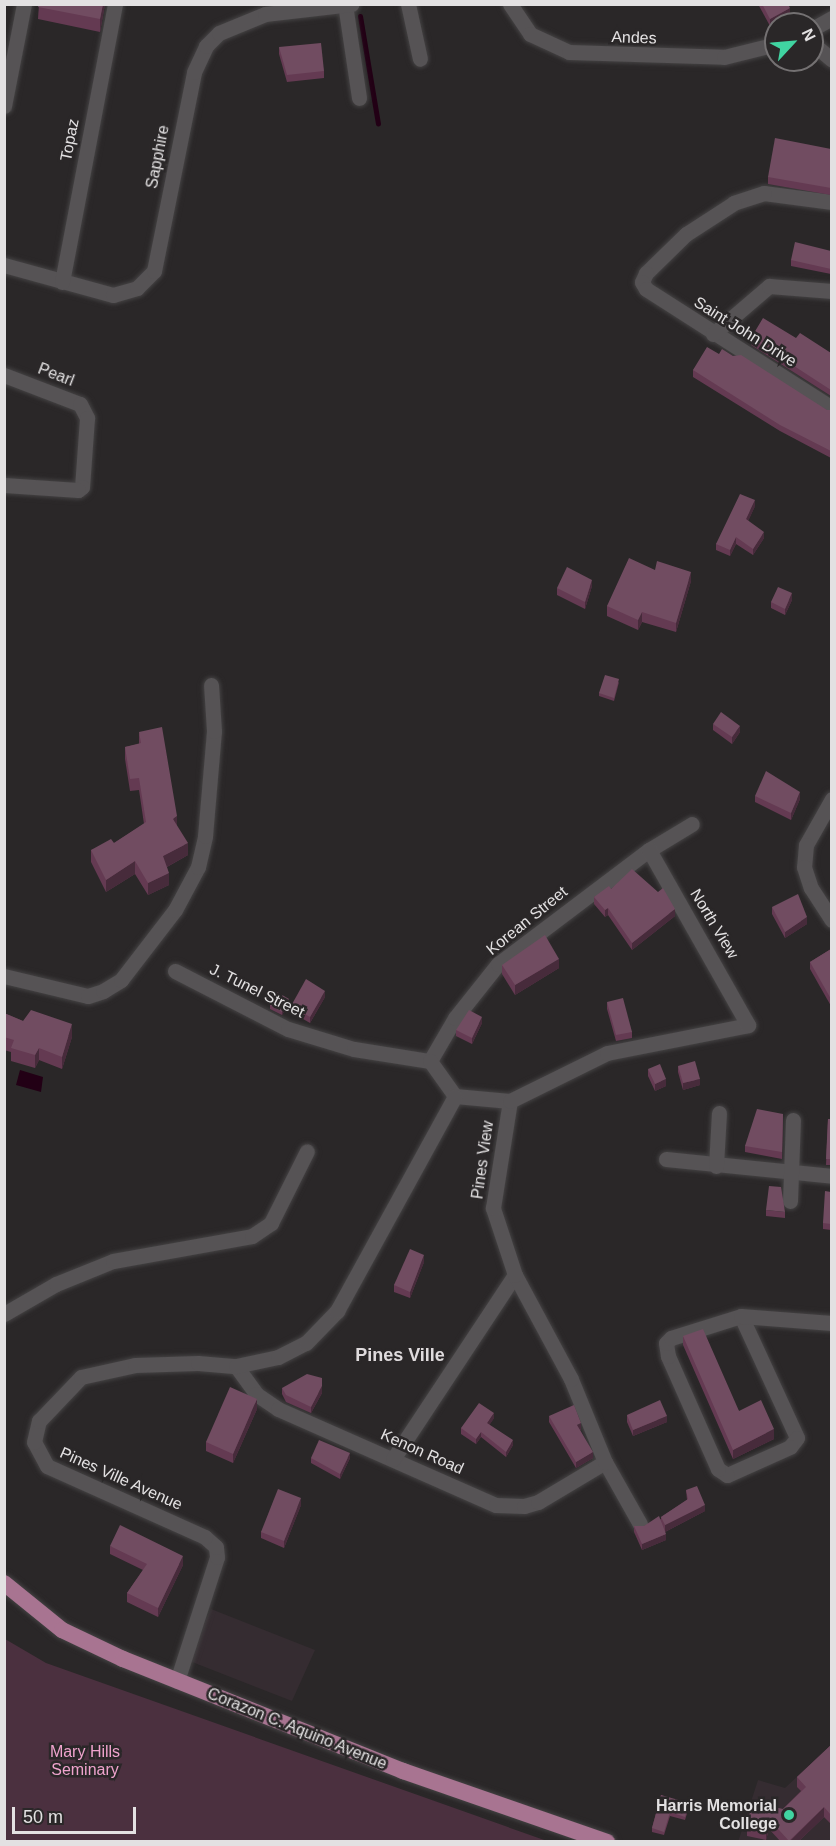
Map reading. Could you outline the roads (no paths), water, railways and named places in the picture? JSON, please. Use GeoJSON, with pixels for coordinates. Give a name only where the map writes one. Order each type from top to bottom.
{"type":"FeatureCollection","features":[{"type":"Feature","properties":{"kind":"main road","name":"Corazon C. Aquino Avenue"},"geometry":{"type":"LineString","coordinates":[[4,1583],[62,1630],[177,1681],[403,1771],[607,1842]]}},
{"type":"Feature","properties":{"kind":"street"},"geometry":{"type":"LineString","coordinates":[[4,106],[11,45],[24,4]]}},
{"type":"Feature","properties":{"kind":"street","name":"Topaz"},"geometry":{"type":"LineString","coordinates":[[62,282],[115,4]]}},
{"type":"Feature","properties":{"kind":"street","name":"Sapphire"},"geometry":{"type":"LineString","coordinates":[[4,265],[113,295],[125,293],[142,285],[154,271],[194,72],[206,46],[219,33],[265,14],[351,4]]}},
{"type":"Feature","properties":{"kind":"street"},"geometry":{"type":"LineString","coordinates":[[408,4],[420,59]]}},
{"type":"Feature","properties":{"kind":"street","name":"Andes"},"geometry":{"type":"LineString","coordinates":[[510,4],[530,34],[569,52],[724,57],[764,47]]}},
{"type":"Feature","properties":{"kind":"street"},"geometry":{"type":"LineString","coordinates":[[345,5],[359,98]]}},
{"type":"Feature","properties":{"kind":"street","name":"Saint John Drive"},"geometry":{"type":"LineString","coordinates":[[831,202],[764,193],[734,203],[686,234],[646,273],[642,282],[646,289],[713,334],[831,408]]}},
{"type":"Feature","properties":{"kind":"street"},"geometry":{"type":"LineString","coordinates":[[713,334],[769,286],[831,291]]}},
{"type":"Feature","properties":{"kind":"street","name":"Pearl"},"geometry":{"type":"LineString","coordinates":[[4,375],[80,404],[87,418],[82,487],[78,490],[4,485]]}},
{"type":"Feature","properties":{"kind":"street"},"geometry":{"type":"LineString","coordinates":[[4,976],[80,995],[104,991],[121,980],[175,910],[198,867],[205,836],[214,731],[211,685]]}},
{"type":"Feature","properties":{"kind":"street"},"geometry":{"type":"LineString","coordinates":[[831,802],[806,845],[804,867],[811,888],[831,920]]}},
{"type":"Feature","properties":{"kind":"street","name":"Korean Street"},"geometry":{"type":"LineString","coordinates":[[430,1061],[455,1018],[498,964],[649,850],[692,824]]}},
{"type":"Feature","properties":{"kind":"street","name":"North View"},"geometry":{"type":"LineString","coordinates":[[510,1101],[607,1053],[744,1028],[748,1025],[748,1017],[649,850]]}},
{"type":"Feature","properties":{"kind":"street","name":"J. Tunel Street"},"geometry":{"type":"LineString","coordinates":[[175,971],[288,1029],[354,1049],[430,1061]]}},
{"type":"Feature","properties":{"kind":"street"},"geometry":{"type":"LineString","coordinates":[[430,1061],[455,1096],[510,1101]]}},
{"type":"Feature","properties":{"kind":"street","name":"Pines Ville Avenue"},"geometry":{"type":"LineString","coordinates":[[177,1681],[217,1557],[216,1547],[206,1537],[47,1466],[34,1442],[45,1411],[81,1377],[135,1365],[198,1363],[236,1366],[278,1358],[306,1343],[337,1311],[455,1096]]}},
{"type":"Feature","properties":{"kind":"street","name":"Pines View"},"geometry":{"type":"LineString","coordinates":[[510,1101],[493,1208],[515,1275],[571,1379],[605,1462],[640,1524]]}},
{"type":"Feature","properties":{"kind":"street"},"geometry":{"type":"LineString","coordinates":[[716,1166],[719,1113]]}},
{"type":"Feature","properties":{"kind":"street"},"geometry":{"type":"LineString","coordinates":[[790,1201],[793,1120]]}},
{"type":"Feature","properties":{"kind":"street"},"geometry":{"type":"LineString","coordinates":[[4,1314],[56,1284],[113,1261],[252,1236],[272,1222],[307,1151]]}},
{"type":"Feature","properties":{"kind":"street"},"geometry":{"type":"LineString","coordinates":[[666,1160],[831,1176]]}},
{"type":"Feature","properties":{"kind":"street"},"geometry":{"type":"LineString","coordinates":[[393,1459],[515,1275]]}},
{"type":"Feature","properties":{"kind":"street"},"geometry":{"type":"LineString","coordinates":[[741,1316],[797,1438],[790,1447],[727,1475],[718,1469],[668,1356],[666,1343],[671,1338],[741,1316],[831,1323]]}},
{"type":"Feature","properties":{"kind":"street","name":"Kenon Road"},"geometry":{"type":"LineString","coordinates":[[236,1366],[256,1395],[278,1409],[496,1504],[524,1506],[538,1502],[605,1462]]}},
{"type":"Feature","properties":{"kind":"waterway"},"geometry":{"type":"LineString","coordinates":[[360,16],[378,124]]}},
{"type":"Feature","properties":{"kind":"place","name":"Harris Memorial College"},"geometry":{"type":"Point","coordinates":[789,1815]}},
{"type":"Feature","properties":{"kind":"district","name":"Pines Ville"},"geometry":{"type":"Point","coordinates":[400,1355]}},
{"type":"Feature","properties":{"kind":"park label","name":"Mary Hills Seminary"},"geometry":{"type":"Point","coordinates":[85,1761]}}]}
